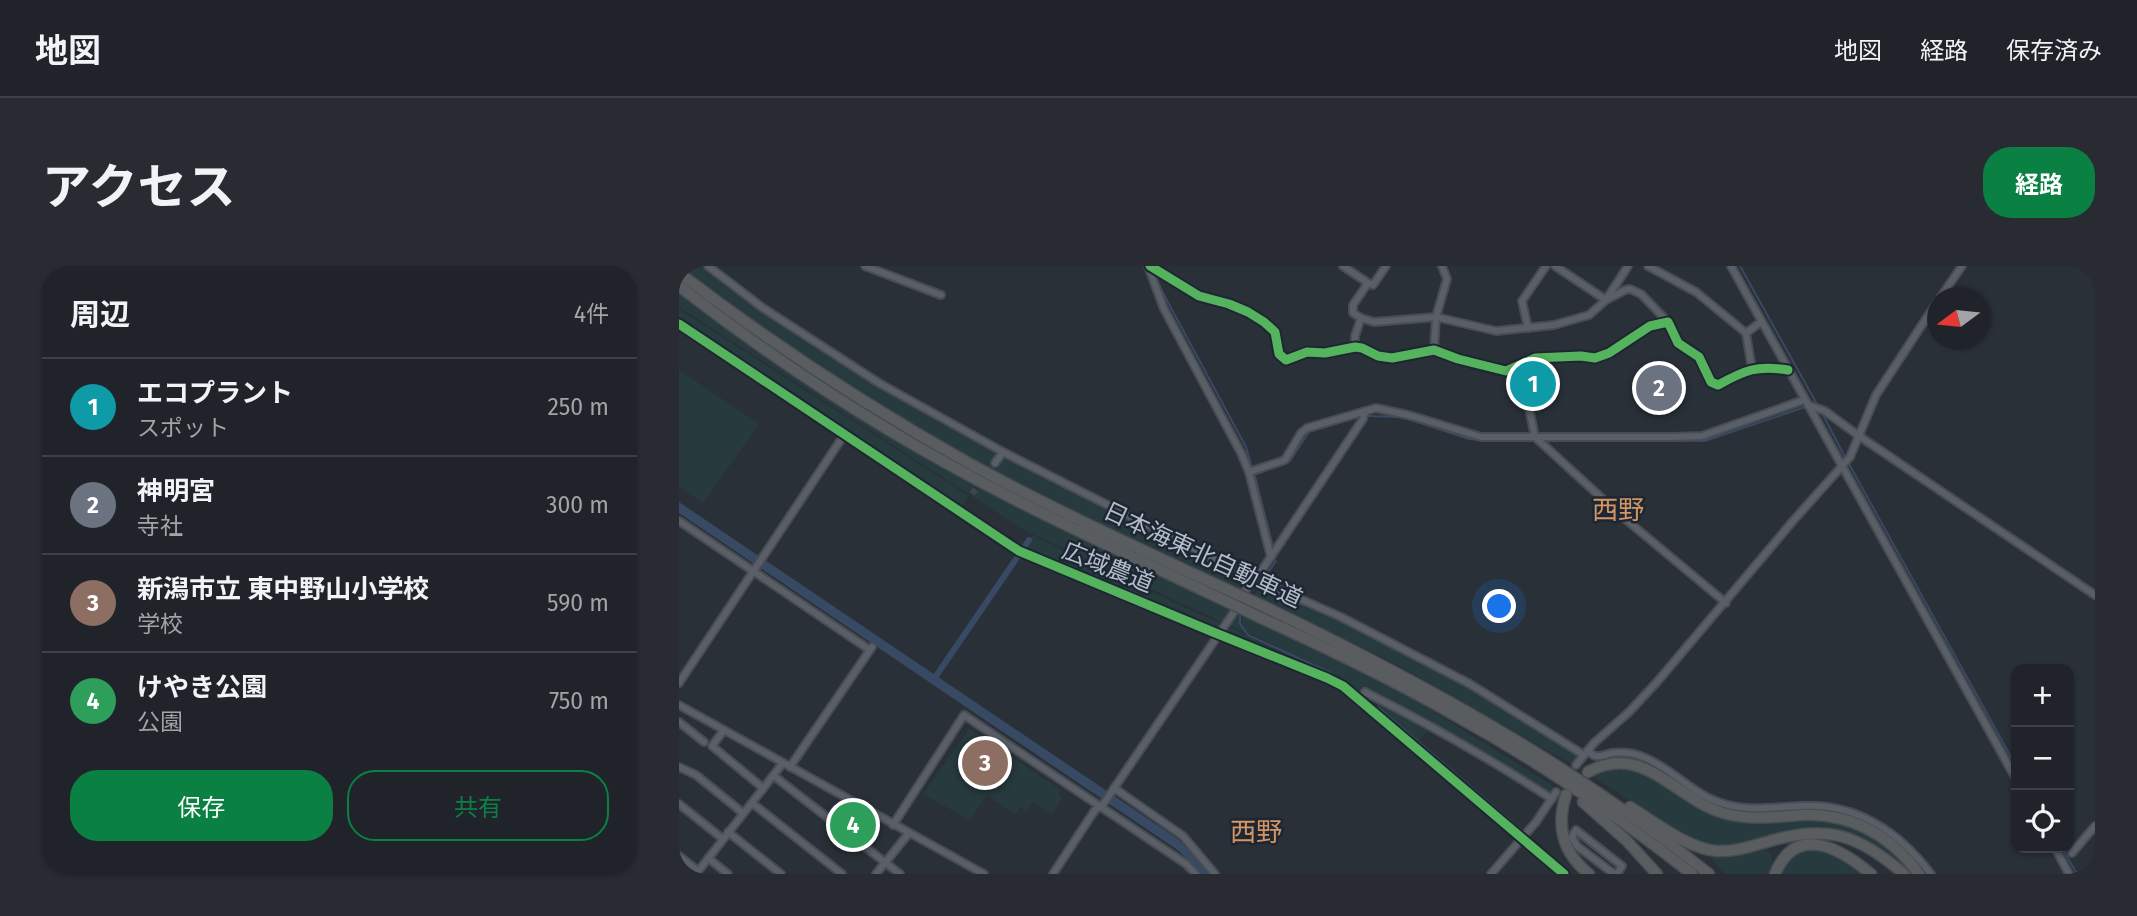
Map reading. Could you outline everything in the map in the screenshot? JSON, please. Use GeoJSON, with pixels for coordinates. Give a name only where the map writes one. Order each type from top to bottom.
{"type":"FeatureCollection","features":[{"type":"Feature","properties":{"kind":"highway","name":"日本海東北自動車道"},"geometry":{"type":"LineString","coordinates":[[679,273],[812,368],[932,442],[1053,508],[1213,589]]}},
{"type":"Feature","properties":{"kind":"highway","name":"日本海東北自動車道"},"geometry":{"type":"LineString","coordinates":[[679,286],[830,392],[925,450],[1019,502],[1433,691],[1533,750],[1627,813],[1709,874]]}},
{"type":"Feature","properties":{"kind":"highway","name":"日本海東北自動車道"},"geometry":{"type":"LineString","coordinates":[[1262,612],[1458,717],[1530,760],[1613,815],[1692,874]]}},
{"type":"Feature","properties":{"kind":"highway"},"geometry":{"type":"LineString","coordinates":[[1458,717],[1588,806],[1627,841],[1657,874]]}},
{"type":"Feature","properties":{"kind":"highway"},"geometry":{"type":"LineString","coordinates":[[1533,750],[1690,843],[1706,849],[1732,850],[1804,833],[1823,833],[1840,836],[1868,847],[1904,874]]}},
{"type":"Feature","properties":{"kind":"highway"},"geometry":{"type":"LineString","coordinates":[[1588,772],[1611,763],[1633,764],[1657,775],[1699,804],[1729,815],[1763,818],[1818,815],[1848,820],[1891,842],[1919,874]]}},
{"type":"Feature","properties":{"kind":"highway"},"geometry":{"type":"LineString","coordinates":[[1561,794],[1563,840],[1575,860],[1589,874]]}},
{"type":"Feature","properties":{"kind":"highway"},"geometry":{"type":"LineString","coordinates":[[1775,874],[1785,856],[1794,849],[1815,844],[1836,849],[1871,874]]}},
{"type":"Feature","properties":{"kind":"street"},"geometry":{"type":"LineString","coordinates":[[708,266],[763,308],[879,383],[1003,452],[1254,578],[1342,617],[1470,684],[1586,753],[1597,756],[1622,753],[1646,758],[1706,797],[1737,807],[1815,806],[1847,810],[1889,830],[1914,852],[1931,874]]}},
{"type":"Feature","properties":{"kind":"street"},"geometry":{"type":"LineString","coordinates":[[865,266],[941,295]]}},
{"type":"Feature","properties":{"kind":"street"},"geometry":{"type":"LineString","coordinates":[[1149,266],[1199,296],[1229,304],[1264,322],[1275,332],[1279,354],[1286,360],[1307,352],[1325,353],[1355,347],[1392,358],[1434,350],[1506,371],[1535,358],[1595,358],[1609,353],[1650,326],[1668,322]]}},
{"type":"Feature","properties":{"kind":"street"},"geometry":{"type":"LineString","coordinates":[[1149,266],[1164,309],[1249,472],[1271,557]]}},
{"type":"Feature","properties":{"kind":"street"},"geometry":{"type":"LineString","coordinates":[[1343,266],[1373,285],[1386,266]]}},
{"type":"Feature","properties":{"kind":"street"},"geometry":{"type":"LineString","coordinates":[[1434,350],[1436,317],[1447,279],[1443,266]]}},
{"type":"Feature","properties":{"kind":"street"},"geometry":{"type":"LineString","coordinates":[[1528,328],[1522,301],[1546,266]]}},
{"type":"Feature","properties":{"kind":"street"},"geometry":{"type":"LineString","coordinates":[[1555,266],[1606,300]]}},
{"type":"Feature","properties":{"kind":"street"},"geometry":{"type":"LineString","coordinates":[[1606,300],[1627,266]]}},
{"type":"Feature","properties":{"kind":"street"},"geometry":{"type":"LineString","coordinates":[[1648,266],[1696,292],[1746,333],[1752,369]]}},
{"type":"Feature","properties":{"kind":"street"},"geometry":{"type":"LineString","coordinates":[[1731,266],[2011,770]]}},
{"type":"Feature","properties":{"kind":"street"},"geometry":{"type":"LineString","coordinates":[[1948,287],[1962,266]]}},
{"type":"Feature","properties":{"kind":"street"},"geometry":{"type":"LineString","coordinates":[[1369,283],[1353,305],[1353,313],[1361,318],[1374,322],[1436,317],[1496,331],[1554,325],[1589,315],[1606,300],[1630,289],[1641,294],[1668,322],[1678,343],[1699,357],[1711,382],[1718,385],[1752,369],[1769,367],[1788,370]]}},
{"type":"Feature","properties":{"kind":"street"},"geometry":{"type":"LineString","coordinates":[[1576,765],[1644,697],[1850,457],[1886,378],[1927,317]]}},
{"type":"Feature","properties":{"kind":"street"},"geometry":{"type":"LineString","coordinates":[[1355,347],[1355,336],[1361,318]]}},
{"type":"Feature","properties":{"kind":"street"},"geometry":{"type":"LineString","coordinates":[[1746,333],[1761,322]]}},
{"type":"Feature","properties":{"kind":"street","name":"広域農道"},"geometry":{"type":"LineString","coordinates":[[679,324],[1019,551],[1343,686],[1562,874]]}},
{"type":"Feature","properties":{"kind":"street"},"geometry":{"type":"LineString","coordinates":[[1520,365],[1535,437],[1618,513],[1725,603]]}},
{"type":"Feature","properties":{"kind":"street"},"geometry":{"type":"LineString","coordinates":[[1249,472],[1285,460],[1301,433],[1307,428],[1376,408],[1481,437],[1702,436],[1806,402],[1825,411],[2095,594]]}},
{"type":"Feature","properties":{"kind":"street"},"geometry":{"type":"LineString","coordinates":[[1053,874],[1254,578],[1271,557],[1363,419],[1365,412]]}},
{"type":"Feature","properties":{"kind":"street"},"geometry":{"type":"LineString","coordinates":[[679,683],[844,436]]}},
{"type":"Feature","properties":{"kind":"street"},"geometry":{"type":"LineString","coordinates":[[995,463],[1003,452]]}},
{"type":"Feature","properties":{"kind":"street"},"geometry":{"type":"LineString","coordinates":[[679,521],[871,648],[786,765],[763,788],[697,873],[679,856]]}},
{"type":"Feature","properties":{"kind":"street"},"geometry":{"type":"LineString","coordinates":[[1358,701],[1365,692],[1433,726],[1491,759],[1552,799]]}},
{"type":"Feature","properties":{"kind":"street"},"geometry":{"type":"LineString","coordinates":[[679,705],[909,833],[971,871],[984,874]]}},
{"type":"Feature","properties":{"kind":"street"},"geometry":{"type":"LineString","coordinates":[[893,824],[964,715],[985,726],[1102,804],[1196,874]]}},
{"type":"Feature","properties":{"kind":"street"},"geometry":{"type":"LineString","coordinates":[[679,722],[704,742]]}},
{"type":"Feature","properties":{"kind":"street"},"geometry":{"type":"LineString","coordinates":[[724,730],[712,746],[763,788]]}},
{"type":"Feature","properties":{"kind":"street"},"geometry":{"type":"LineString","coordinates":[[680,770],[696,775],[743,813]]}},
{"type":"Feature","properties":{"kind":"street"},"geometry":{"type":"LineString","coordinates":[[774,776],[900,874]]}},
{"type":"Feature","properties":{"kind":"street"},"geometry":{"type":"LineString","coordinates":[[1113,789],[1183,836],[1213,873]]}},
{"type":"Feature","properties":{"kind":"street"},"geometry":{"type":"LineString","coordinates":[[1491,874],[1552,799],[1561,794]]}},
{"type":"Feature","properties":{"kind":"street"},"geometry":{"type":"LineString","coordinates":[[752,803],[842,874]]}},
{"type":"Feature","properties":{"kind":"street"},"geometry":{"type":"LineString","coordinates":[[679,804],[723,838]]}},
{"type":"Feature","properties":{"kind":"street"},"geometry":{"type":"LineString","coordinates":[[2074,851],[2095,826]]}},
{"type":"Feature","properties":{"kind":"street"},"geometry":{"type":"LineString","coordinates":[[1576,830],[1622,866],[1616,874],[1577,846],[1572,837],[1576,830]]}},
{"type":"Feature","properties":{"kind":"street"},"geometry":{"type":"LineString","coordinates":[[728,832],[781,874]]}},
{"type":"Feature","properties":{"kind":"street"},"geometry":{"type":"LineString","coordinates":[[876,874],[909,833]]}},
{"type":"Feature","properties":{"kind":"street"},"geometry":{"type":"LineString","coordinates":[[2058,853],[2069,874]]}},
{"type":"Feature","properties":{"kind":"street"},"geometry":{"type":"LineString","coordinates":[[708,858],[728,874]]}},
{"type":"Feature","properties":{"kind":"green space"},"geometry":{"type":"Polygon","coordinates":[[[681,266],[702,266],[788,330],[854,372],[943,425],[994,451],[995,456],[989,467],[864,396],[744,316],[681,266]]]}},
{"type":"Feature","properties":{"kind":"green space"},"geometry":{"type":"Polygon","coordinates":[[[679,294],[778,365],[867,423],[976,485],[970,495],[679,307],[679,294]]]}},
{"type":"Feature","properties":{"kind":"green space"},"geometry":{"type":"Polygon","coordinates":[[[679,309],[969,496],[961,508],[679,320],[679,309]]]}},
{"type":"Feature","properties":{"kind":"green space"},"geometry":{"type":"Polygon","coordinates":[[[679,370],[759,424],[703,503],[679,486],[679,370]]]}},
{"type":"Feature","properties":{"kind":"green space"},"geometry":{"type":"Polygon","coordinates":[[[1001,458],[1008,459],[1239,575],[1243,582],[1241,589],[1127,537],[991,468],[1001,458]]]}},
{"type":"Feature","properties":{"kind":"green space"},"geometry":{"type":"Polygon","coordinates":[[[979,487],[1143,569],[1231,609],[1222,622],[1022,529],[972,496],[979,487]]]}},
{"type":"Feature","properties":{"kind":"green space"},"geometry":{"type":"Polygon","coordinates":[[[1032,535],[1221,623],[1217,628],[1208,626],[1036,556],[1025,550],[1032,535]]]}},
{"type":"Feature","properties":{"kind":"green space"},"geometry":{"type":"Polygon","coordinates":[[[1262,583],[1454,680],[1576,753],[1577,759],[1571,764],[1398,665],[1254,595],[1262,583]]]}},
{"type":"Feature","properties":{"kind":"green space"},"geometry":{"type":"Polygon","coordinates":[[[1238,612],[1241,627],[1242,614],[1410,697],[1555,787],[1554,791],[1548,794],[1544,792],[1492,758],[1378,694],[1362,693],[1337,676],[1251,636],[1286,650],[1243,629],[1244,632],[1230,626],[1238,612]]]}},
{"type":"Feature","properties":{"kind":"green space"},"geometry":{"type":"Polygon","coordinates":[[[1229,627],[1330,673],[1361,695],[1327,674],[1228,634],[1229,627]]]}},
{"type":"Feature","properties":{"kind":"green space"},"geometry":{"type":"Polygon","coordinates":[[[1366,696],[1401,712],[1427,731],[1418,741],[1366,696]]]}},
{"type":"Feature","properties":{"kind":"green space"},"geometry":{"type":"Polygon","coordinates":[[[969,729],[1061,790],[1059,795],[1063,798],[1052,814],[1033,802],[1026,811],[1020,807],[1015,814],[987,795],[970,820],[923,794],[969,729]]]}},
{"type":"Feature","properties":{"kind":"green space"},"geometry":{"type":"Polygon","coordinates":[[[1629,767],[1650,776],[1686,802],[1713,815],[1732,820],[1835,820],[1882,839],[1915,874],[1911,874],[1878,849],[1831,830],[1733,848],[1712,847],[1691,839],[1592,776],[1605,770],[1629,767]]]}},
{"type":"Feature","properties":{"kind":"green space"},"geometry":{"type":"Polygon","coordinates":[[[844,801],[870,815],[855,834],[832,816],[844,801]]]}},
{"type":"Feature","properties":{"kind":"green space"},"geometry":{"type":"Polygon","coordinates":[[[1763,848],[1772,857],[1770,874],[1726,874],[1712,859],[1716,853],[1763,848]]]}},
{"type":"Feature","properties":{"kind":"green space"},"geometry":{"type":"Polygon","coordinates":[[[1822,848],[1840,855],[1865,874],[1780,874],[1791,857],[1807,850],[1822,848]]]}},
{"type":"Feature","properties":{"kind":"water"},"geometry":{"type":"Polygon","coordinates":[[[679,502],[1178,839],[1212,874],[1202,874],[1179,851],[679,513],[679,502]]]}},
{"type":"Feature","properties":{"kind":"waterway"},"geometry":{"type":"LineString","coordinates":[[1740,266],[1818,406]]}},
{"type":"Feature","properties":{"kind":"waterway"},"geometry":{"type":"LineString","coordinates":[[1156,280],[1246,447],[1252,468]]}},
{"type":"Feature","properties":{"kind":"waterway"},"geometry":{"type":"LineString","coordinates":[[1542,440],[1705,441],[1805,407]]}},
{"type":"Feature","properties":{"kind":"waterway"},"geometry":{"type":"LineString","coordinates":[[1821,411],[1846,459]]}},
{"type":"Feature","properties":{"kind":"waterway"},"geometry":{"type":"LineString","coordinates":[[1254,475],[1290,461],[1309,432],[1362,416]]}},
{"type":"Feature","properties":{"kind":"waterway"},"geometry":{"type":"LineString","coordinates":[[1367,416],[1402,417],[1469,439],[1481,440]]}},
{"type":"Feature","properties":{"kind":"waterway"},"geometry":{"type":"LineString","coordinates":[[1497,440],[1537,441]]}},
{"type":"Feature","properties":{"kind":"waterway"},"geometry":{"type":"LineString","coordinates":[[1849,464],[2011,757]]}},
{"type":"Feature","properties":{"kind":"waterway"},"geometry":{"type":"LineString","coordinates":[[1255,476],[1272,543]]}},
{"type":"Feature","properties":{"kind":"waterway"},"geometry":{"type":"LineString","coordinates":[[934,679],[1029,540]]}},
{"type":"Feature","properties":{"kind":"waterway"},"geometry":{"type":"LineString","coordinates":[[1267,574],[1276,561]]}},
{"type":"Feature","properties":{"kind":"waterway"},"geometry":{"type":"LineString","coordinates":[[1240,615],[1240,624],[1248,635],[1331,673]]}},
{"type":"Feature","properties":{"kind":"waterway"},"geometry":{"type":"LineString","coordinates":[[1378,707],[1521,830]]}},
{"type":"Feature","properties":{"kind":"waterway"},"geometry":{"type":"LineString","coordinates":[[2065,853],[2077,874]]}},
{"type":"Feature","properties":{"kind":"tunnel"},"geometry":{"type":"LineString","coordinates":[[972,494],[995,463]]}},
{"type":"Feature","properties":{"kind":"cycle path"},"geometry":{"type":"LineString","coordinates":[[1150,266],[1199,296],[1229,304],[1264,322],[1275,332],[1279,354],[1286,360],[1307,352],[1325,353],[1355,347],[1392,358],[1434,350],[1506,371],[1535,358],[1595,358],[1609,353],[1650,326],[1668,322],[1678,343],[1699,357],[1711,382],[1718,385],[1751,370],[1788,370]]}},
{"type":"Feature","properties":{"kind":"cycle path"},"geometry":{"type":"LineString","coordinates":[[679,324],[1019,551],[1343,686],[1564,874]]}},
{"type":"Feature","properties":{"kind":"place","name":"エコプラント"},"geometry":{"type":"Point","coordinates":[1533,384]}},
{"type":"Feature","properties":{"kind":"place","name":"神明宮"},"geometry":{"type":"Point","coordinates":[1659,388]}},
{"type":"Feature","properties":{"kind":"place","name":"新潟市立 東中野山小学校"},"geometry":{"type":"Point","coordinates":[985,763]}},
{"type":"Feature","properties":{"kind":"place","name":"けやき公園"},"geometry":{"type":"Point","coordinates":[853,825]}},
{"type":"Feature","properties":{"kind":"district","name":"西野"},"geometry":{"type":"Point","coordinates":[1618,510]}},
{"type":"Feature","properties":{"kind":"district","name":"西野"},"geometry":{"type":"Point","coordinates":[1256,832]}}]}
